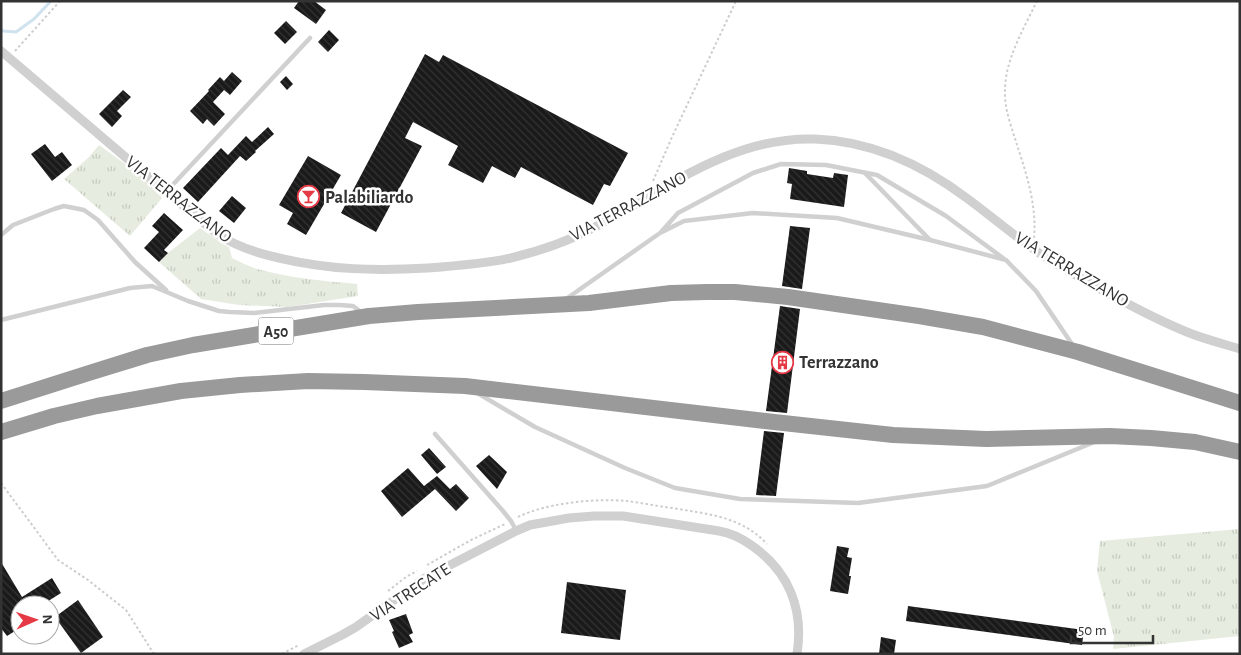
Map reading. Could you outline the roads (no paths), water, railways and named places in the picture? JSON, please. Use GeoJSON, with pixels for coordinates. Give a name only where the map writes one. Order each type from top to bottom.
{"type":"FeatureCollection","features":[{"type":"Feature","properties":{"kind":"highway","name":"A50"},"geometry":{"type":"LineString","coordinates":[[1,401],[147,355],[248,335],[369,316],[589,303],[671,293],[735,292],[788,297],[983,327],[1078,352]]}},
{"type":"Feature","properties":{"kind":"highway"},"geometry":{"type":"LineString","coordinates":[[1078,352],[1240,403]]}},
{"type":"Feature","properties":{"kind":"highway"},"geometry":{"type":"LineString","coordinates":[[1,432],[54,416],[97,406],[180,391],[308,381],[465,386],[893,434],[986,439],[1110,436],[1151,438],[1195,442],[1240,452]]}},
{"type":"Feature","properties":{"kind":"street","name":"VIA TERRAZZANO"},"geometry":{"type":"LineString","coordinates":[[1,51],[217,234],[229,242],[266,255],[339,268],[395,270],[485,263],[514,257],[574,237],[690,172],[714,161],[767,143],[794,139],[816,139],[844,142],[875,149],[929,172],[968,198],[1014,235],[1048,259],[1135,308],[1191,334],[1240,349]]}},
{"type":"Feature","properties":{"kind":"street","name":"VIA TRECATE"},"geometry":{"type":"LineString","coordinates":[[304,654],[349,631],[426,578],[516,531],[538,524],[569,518],[594,516],[624,516],[719,530],[733,534],[763,553],[777,568],[786,582],[794,601],[799,624],[797,654]]}},
{"type":"Feature","properties":{"kind":"lane"},"geometry":{"type":"LineString","coordinates":[[166,192],[310,38]]}},
{"type":"Feature","properties":{"kind":"lane"},"geometry":{"type":"LineString","coordinates":[[660,233],[678,213],[753,173],[781,164],[826,165],[877,175],[946,216],[1006,260],[1036,291],[1078,352]]}},
{"type":"Feature","properties":{"kind":"lane"},"geometry":{"type":"LineString","coordinates":[[864,172],[930,240]]}},
{"type":"Feature","properties":{"kind":"lane"},"geometry":{"type":"LineString","coordinates":[[1,234],[13,226],[64,206],[84,210],[98,220],[134,262],[168,293]]}},
{"type":"Feature","properties":{"kind":"lane"},"geometry":{"type":"LineString","coordinates":[[558,305],[660,233],[684,221],[753,213],[837,218],[1006,260]]}},
{"type":"Feature","properties":{"kind":"lane"},"geometry":{"type":"LineString","coordinates":[[1,320],[130,288],[152,286],[188,302],[219,311],[254,313],[340,305],[353,306],[369,316]]}},
{"type":"Feature","properties":{"kind":"lane"},"geometry":{"type":"LineString","coordinates":[[465,386],[535,427],[625,468],[675,488],[740,499],[858,503],[987,486],[1110,436]]}},
{"type":"Feature","properties":{"kind":"lane"},"geometry":{"type":"LineString","coordinates":[[435,434],[511,521],[516,531]]}},
{"type":"Feature","properties":{"kind":"waterway"},"geometry":{"type":"LineString","coordinates":[[1,29],[3,31],[16,32],[34,19],[51,1]]}},
{"type":"Feature","properties":{"kind":"place","name":"Palabiliardo"},"geometry":{"type":"Point","coordinates":[309,197]}},
{"type":"Feature","properties":{"kind":"place","name":"Terrazzano"},"geometry":{"type":"Point","coordinates":[783,362]}}]}
